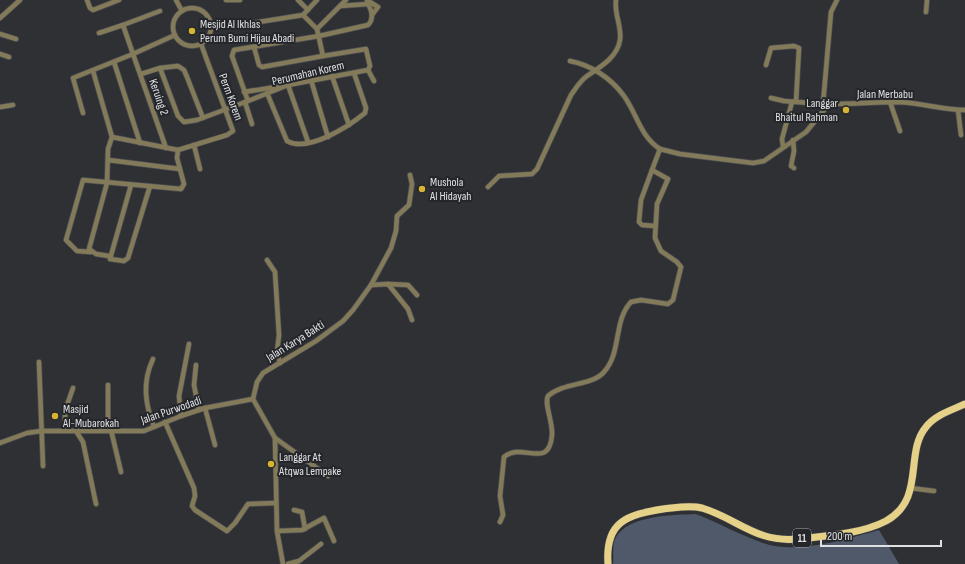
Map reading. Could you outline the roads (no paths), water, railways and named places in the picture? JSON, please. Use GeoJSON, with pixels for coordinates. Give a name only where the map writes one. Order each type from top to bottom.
{"type":"FeatureCollection","features":[{"type":"Feature","properties":{"kind":"highway","name":"11"},"geometry":{"type":"LineString","coordinates":[[608,564],[609,540],[615,527],[622,520],[648,512],[676,507],[700,508],[719,515],[756,535],[776,539],[797,539],[858,530],[887,520],[907,501],[920,438],[925,427],[940,415],[965,404]]}},
{"type":"Feature","properties":{"kind":"street"},"geometry":{"type":"LineString","coordinates":[[0,18],[20,0]]}},
{"type":"Feature","properties":{"kind":"street"},"geometry":{"type":"LineString","coordinates":[[87,0],[90,8],[93,10],[119,0]]}},
{"type":"Feature","properties":{"kind":"street"},"geometry":{"type":"LineString","coordinates":[[176,0],[182,11]]}},
{"type":"Feature","properties":{"kind":"street"},"geometry":{"type":"LineString","coordinates":[[226,0],[240,0]]}},
{"type":"Feature","properties":{"kind":"street"},"geometry":{"type":"LineString","coordinates":[[298,0],[308,10]]}},
{"type":"Feature","properties":{"kind":"street"},"geometry":{"type":"LineString","coordinates":[[212,27],[246,24],[303,15],[317,0]]}},
{"type":"Feature","properties":{"kind":"street"},"geometry":{"type":"LineString","coordinates":[[317,29],[346,0]]}},
{"type":"Feature","properties":{"kind":"street"},"geometry":{"type":"LineString","coordinates":[[488,187],[499,176],[535,172],[549,145],[571,95],[578,84],[606,64],[613,55],[620,40],[616,18],[616,0]]}},
{"type":"Feature","properties":{"kind":"street"},"geometry":{"type":"LineString","coordinates":[[823,104],[831,12],[835,0]]}},
{"type":"Feature","properties":{"kind":"street"},"geometry":{"type":"LineString","coordinates":[[926,12],[927,0]]}},
{"type":"Feature","properties":{"kind":"street"},"geometry":{"type":"LineString","coordinates":[[252,124],[232,54],[234,50],[319,36],[368,25],[372,20],[372,15],[378,7],[368,2],[340,6]]}},
{"type":"Feature","properties":{"kind":"street"},"geometry":{"type":"LineString","coordinates":[[195,8],[202,10],[207,15],[212,27],[210,34],[201,44],[189,46],[183,44],[175,35],[174,22],[182,11],[195,8]]}},
{"type":"Feature","properties":{"kind":"street"},"geometry":{"type":"LineString","coordinates":[[99,32],[160,11]]}},
{"type":"Feature","properties":{"kind":"street","name":"Perumahan Korem"},"geometry":{"type":"LineString","coordinates":[[303,15],[317,29],[323,56]]}},
{"type":"Feature","properties":{"kind":"street","name":"Keruing 2"},"geometry":{"type":"LineString","coordinates":[[123,25],[166,148]]}},
{"type":"Feature","properties":{"kind":"street"},"geometry":{"type":"LineString","coordinates":[[0,34],[16,39]]}},
{"type":"Feature","properties":{"kind":"street"},"geometry":{"type":"LineString","coordinates":[[83,112],[72,79],[134,54],[175,35]]}},
{"type":"Feature","properties":{"kind":"street","name":"Perm Korem"},"geometry":{"type":"LineString","coordinates":[[178,150],[231,133],[232,128],[201,44]]}},
{"type":"Feature","properties":{"kind":"street"},"geometry":{"type":"LineString","coordinates":[[766,65],[771,48],[794,46],[799,48],[794,102],[782,139],[783,146]]}},
{"type":"Feature","properties":{"kind":"street","name":"Perumahan Korem"},"geometry":{"type":"LineString","coordinates":[[160,68],[178,116],[182,121],[188,122],[203,118],[287,85],[368,70],[370,66],[366,49],[262,67],[259,65],[254,47]]}},
{"type":"Feature","properties":{"kind":"street"},"geometry":{"type":"LineString","coordinates":[[0,54],[9,57]]}},
{"type":"Feature","properties":{"kind":"street"},"geometry":{"type":"LineString","coordinates":[[570,61],[597,70],[624,95],[640,127],[652,144],[660,149],[680,154],[753,163],[764,160],[809,128],[829,104]]}},
{"type":"Feature","properties":{"kind":"street"},"geometry":{"type":"LineString","coordinates":[[114,62],[140,143]]}},
{"type":"Feature","properties":{"kind":"street"},"geometry":{"type":"LineString","coordinates":[[141,74],[174,65],[184,70],[203,118]]}},
{"type":"Feature","properties":{"kind":"street"},"geometry":{"type":"LineString","coordinates":[[368,70],[374,81]]}},
{"type":"Feature","properties":{"kind":"street"},"geometry":{"type":"LineString","coordinates":[[91,252],[89,249],[107,183],[108,160],[112,137],[93,71]]}},
{"type":"Feature","properties":{"kind":"street","name":"Perumahan Korem"},"geometry":{"type":"LineString","coordinates":[[267,93],[287,141],[294,143],[308,142],[328,137],[366,111],[354,73]]}},
{"type":"Feature","properties":{"kind":"street"},"geometry":{"type":"LineString","coordinates":[[332,76],[349,124]]}},
{"type":"Feature","properties":{"kind":"street"},"geometry":{"type":"LineString","coordinates":[[311,80],[328,137]]}},
{"type":"Feature","properties":{"kind":"street"},"geometry":{"type":"LineString","coordinates":[[244,92],[271,86],[287,85],[308,142]]}},
{"type":"Feature","properties":{"kind":"street","name":"Jalan Merbabu"},"geometry":{"type":"LineString","coordinates":[[771,98],[794,102],[823,104],[890,102],[910,103],[965,110]]}},
{"type":"Feature","properties":{"kind":"street"},"geometry":{"type":"LineString","coordinates":[[890,102],[900,131]]}},
{"type":"Feature","properties":{"kind":"street"},"geometry":{"type":"LineString","coordinates":[[0,108],[13,105]]}},
{"type":"Feature","properties":{"kind":"street"},"geometry":{"type":"LineString","coordinates":[[958,110],[961,135]]}},
{"type":"Feature","properties":{"kind":"street"},"geometry":{"type":"LineString","coordinates":[[112,137],[178,150],[177,155],[184,184],[181,189],[150,186],[107,183],[83,180],[66,240],[77,251],[91,252],[109,256],[110,259],[124,261],[128,258],[150,186]]}},
{"type":"Feature","properties":{"kind":"street"},"geometry":{"type":"LineString","coordinates":[[793,140],[794,151],[791,166],[794,168]]}},
{"type":"Feature","properties":{"kind":"street"},"geometry":{"type":"LineString","coordinates":[[194,145],[200,169]]}},
{"type":"Feature","properties":{"kind":"street"},"geometry":{"type":"LineString","coordinates":[[655,226],[642,225],[640,222],[641,200],[660,149]]}},
{"type":"Feature","properties":{"kind":"street"},"geometry":{"type":"LineString","coordinates":[[108,160],[180,169]]}},
{"type":"Feature","properties":{"kind":"street"},"geometry":{"type":"LineString","coordinates":[[500,522],[503,515],[500,496],[504,457],[510,453],[516,452],[541,454],[547,451],[550,447],[552,425],[547,404],[548,396],[574,384],[593,380],[603,374],[613,358],[623,315],[632,302],[641,300],[668,304],[673,300],[681,267],[677,262],[663,254],[658,247],[655,238],[658,199],[668,179],[652,170]]}},
{"type":"Feature","properties":{"kind":"street","name":"Jalan Karya Bakti"},"geometry":{"type":"LineString","coordinates":[[253,399],[260,376],[266,370],[316,341],[343,321],[371,285],[391,248],[396,231],[397,216],[408,207],[411,198],[412,184],[410,175]]}},
{"type":"Feature","properties":{"kind":"street"},"geometry":{"type":"LineString","coordinates":[[109,256],[131,185]]}},
{"type":"Feature","properties":{"kind":"street"},"geometry":{"type":"LineString","coordinates":[[267,260],[275,272],[279,335],[277,352],[280,363]]}},
{"type":"Feature","properties":{"kind":"street"},"geometry":{"type":"LineString","coordinates":[[388,284],[408,309],[412,320]]}},
{"type":"Feature","properties":{"kind":"street"},"geometry":{"type":"LineString","coordinates":[[371,285],[408,285],[417,295]]}},
{"type":"Feature","properties":{"kind":"street"},"geometry":{"type":"LineString","coordinates":[[180,416],[179,396],[188,344]]}},
{"type":"Feature","properties":{"kind":"street"},"geometry":{"type":"LineString","coordinates":[[153,359],[147,373],[145,386],[148,408],[154,427]]}},
{"type":"Feature","properties":{"kind":"street"},"geometry":{"type":"LineString","coordinates":[[39,362],[43,466]]}},
{"type":"Feature","properties":{"kind":"street"},"geometry":{"type":"LineString","coordinates":[[196,365],[194,385],[199,410]]}},
{"type":"Feature","properties":{"kind":"street"},"geometry":{"type":"LineString","coordinates":[[108,384],[109,430],[121,472]]}},
{"type":"Feature","properties":{"kind":"street"},"geometry":{"type":"LineString","coordinates":[[65,431],[65,411],[73,388]]}},
{"type":"Feature","properties":{"kind":"street"},"geometry":{"type":"LineString","coordinates":[[253,399],[275,438],[328,476]]}},
{"type":"Feature","properties":{"kind":"street","name":"Jalan Purwodadi"},"geometry":{"type":"LineString","coordinates":[[0,443],[27,433],[41,431],[142,431],[199,410],[253,399]]}},
{"type":"Feature","properties":{"kind":"street"},"geometry":{"type":"LineString","coordinates":[[206,408],[215,445]]}},
{"type":"Feature","properties":{"kind":"street"},"geometry":{"type":"LineString","coordinates":[[165,422],[194,488],[195,496],[192,506],[195,510],[226,531],[235,523],[247,505],[276,503]]}},
{"type":"Feature","properties":{"kind":"street"},"geometry":{"type":"LineString","coordinates":[[76,431],[83,442],[96,504]]}},
{"type":"Feature","properties":{"kind":"street"},"geometry":{"type":"LineString","coordinates":[[275,438],[277,531],[282,564]]}},
{"type":"Feature","properties":{"kind":"street"},"geometry":{"type":"LineString","coordinates":[[910,488],[934,491]]}},
{"type":"Feature","properties":{"kind":"street"},"geometry":{"type":"LineString","coordinates":[[294,510],[302,512],[305,529]]}},
{"type":"Feature","properties":{"kind":"street"},"geometry":{"type":"LineString","coordinates":[[277,531],[305,529],[324,518],[334,541]]}},
{"type":"Feature","properties":{"kind":"street"},"geometry":{"type":"LineString","coordinates":[[288,564],[299,561],[321,544]]}},
{"type":"Feature","properties":{"kind":"place","name":"Mesjid Al Ikhlas Perum Bumi Hijau Abadi"},"geometry":{"type":"Point","coordinates":[192,31]}},
{"type":"Feature","properties":{"kind":"place","name":"Langgar Bhaitul Rahman"},"geometry":{"type":"Point","coordinates":[846,110]}},
{"type":"Feature","properties":{"kind":"place","name":"Mushola Al Hidayah"},"geometry":{"type":"Point","coordinates":[422,189]}},
{"type":"Feature","properties":{"kind":"place","name":"Masjid Al-Mubarokah"},"geometry":{"type":"Point","coordinates":[55,416]}},
{"type":"Feature","properties":{"kind":"place","name":"Langgar At Atqwa Lempake"},"geometry":{"type":"Point","coordinates":[271,464]}}]}
